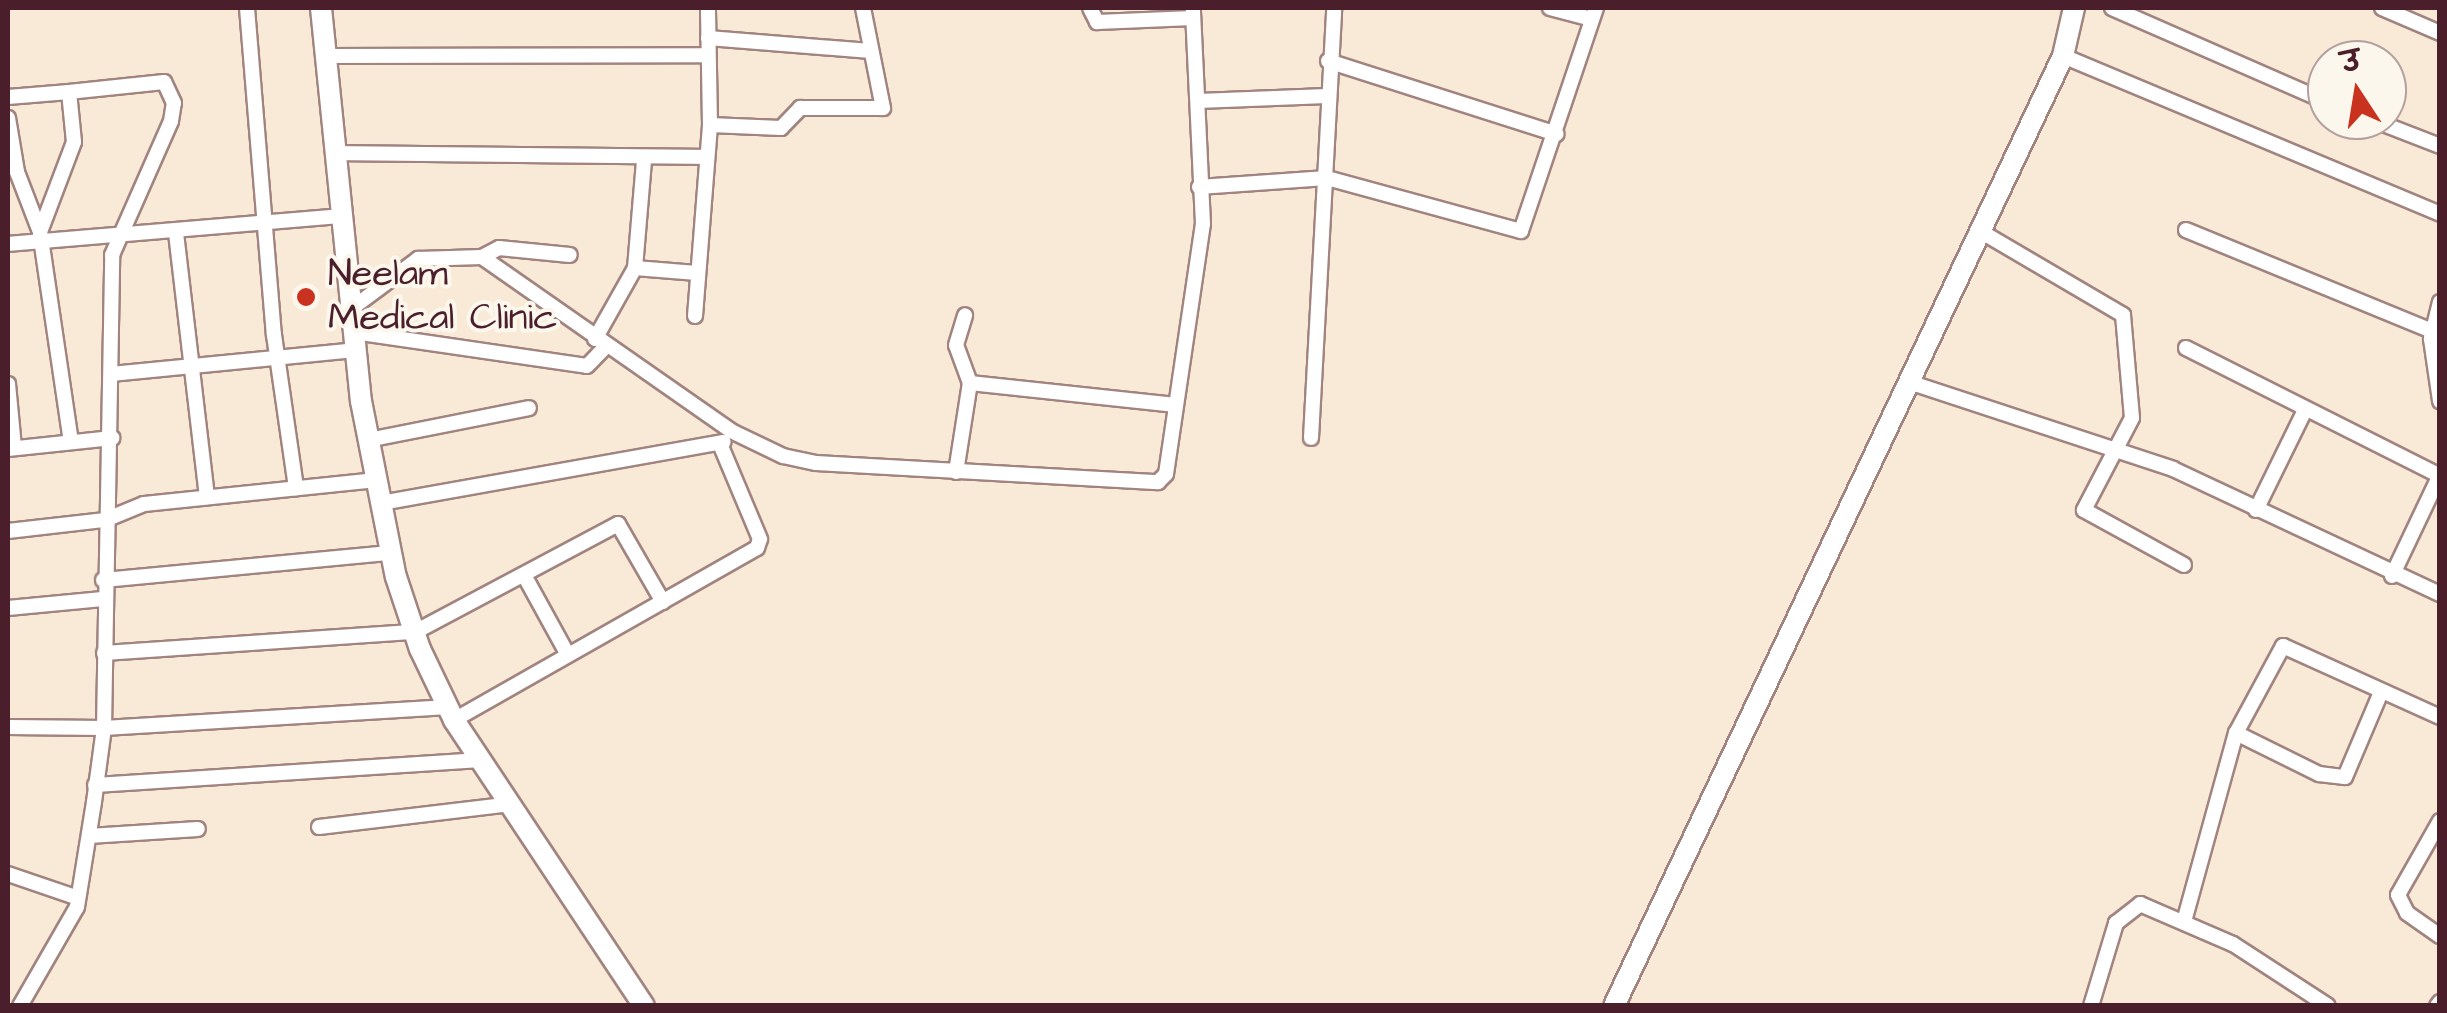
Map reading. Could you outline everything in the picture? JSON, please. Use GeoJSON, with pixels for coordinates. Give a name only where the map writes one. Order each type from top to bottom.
{"type":"FeatureCollection","features":[{"type":"Feature","properties":{"kind":"street"},"geometry":{"type":"LineString","coordinates":[[248,8],[276,358],[296,488]]}},
{"type":"Feature","properties":{"kind":"street"},"geometry":{"type":"LineString","coordinates":[[320,8],[368,440],[392,553],[415,632],[451,713],[644,1006]]}},
{"type":"Feature","properties":{"kind":"street"},"geometry":{"type":"LineString","coordinates":[[695,316],[710,126],[708,8]]}},
{"type":"Feature","properties":{"kind":"street"},"geometry":{"type":"LineString","coordinates":[[710,126],[781,128],[800,108],[880,110],[886,99],[870,50],[863,8]]}},
{"type":"Feature","properties":{"kind":"street"},"geometry":{"type":"LineString","coordinates":[[482,256],[731,432],[816,463],[1154,484],[1166,474],[1202,236],[1193,13],[1097,22],[1090,8]]}},
{"type":"Feature","properties":{"kind":"street"},"geometry":{"type":"LineString","coordinates":[[1311,438],[1327,178],[1328,60],[1334,8]]}},
{"type":"Feature","properties":{"kind":"street"},"geometry":{"type":"LineString","coordinates":[[1199,187],[1327,178],[1518,233],[1526,227],[1594,13],[1550,8]]}},
{"type":"Feature","properties":{"kind":"street"},"geometry":{"type":"LineString","coordinates":[[1614,1006],[2063,56],[2074,8]]}},
{"type":"Feature","properties":{"kind":"street"},"geometry":{"type":"LineString","coordinates":[[2112,8],[2307,93]]}},
{"type":"Feature","properties":{"kind":"street"},"geometry":{"type":"LineString","coordinates":[[2382,8],[2440,33]]}},
{"type":"Feature","properties":{"kind":"street"},"geometry":{"type":"LineString","coordinates":[[708,38],[870,50]]}},
{"type":"Feature","properties":{"kind":"street"},"geometry":{"type":"LineString","coordinates":[[326,56],[708,54]]}},
{"type":"Feature","properties":{"kind":"street"},"geometry":{"type":"LineString","coordinates":[[2063,56],[2440,214]]}},
{"type":"Feature","properties":{"kind":"street"},"geometry":{"type":"LineString","coordinates":[[1328,60],[1557,134]]}},
{"type":"Feature","properties":{"kind":"street"},"geometry":{"type":"LineString","coordinates":[[8,97],[164,82],[169,87],[170,121],[116,238],[112,438],[103,580],[104,728],[89,836],[78,898],[20,1006]]}},
{"type":"Feature","properties":{"kind":"street"},"geometry":{"type":"LineString","coordinates":[[42,235],[74,142],[69,92]]}},
{"type":"Feature","properties":{"kind":"street"},"geometry":{"type":"LineString","coordinates":[[1198,101],[1327,96]]}},
{"type":"Feature","properties":{"kind":"street"},"geometry":{"type":"LineString","coordinates":[[8,118],[18,172],[42,235],[71,441]]}},
{"type":"Feature","properties":{"kind":"street"},"geometry":{"type":"LineString","coordinates":[[2407,133],[2440,146]]}},
{"type":"Feature","properties":{"kind":"street"},"geometry":{"type":"LineString","coordinates":[[335,153],[644,160],[706,156]]}},
{"type":"Feature","properties":{"kind":"street"},"geometry":{"type":"LineString","coordinates":[[111,374],[276,358],[354,341],[587,366],[635,268],[644,160]]}},
{"type":"Feature","properties":{"kind":"street"},"geometry":{"type":"LineString","coordinates":[[8,244],[42,235],[116,238],[342,216]]}},
{"type":"Feature","properties":{"kind":"street"},"geometry":{"type":"LineString","coordinates":[[1980,230],[2123,315],[2132,406],[2120,451],[2085,514],[2184,565]]}},
{"type":"Feature","properties":{"kind":"street"},"geometry":{"type":"LineString","coordinates":[[2186,230],[2432,331]]}},
{"type":"Feature","properties":{"kind":"street"},"geometry":{"type":"LineString","coordinates":[[176,233],[207,497]]}},
{"type":"Feature","properties":{"kind":"street"},"geometry":{"type":"LineString","coordinates":[[351,309],[418,259],[482,256],[499,248],[570,255]]}},
{"type":"Feature","properties":{"kind":"street"},"geometry":{"type":"LineString","coordinates":[[635,268],[697,274]]}},
{"type":"Feature","properties":{"kind":"street"},"geometry":{"type":"LineString","coordinates":[[2440,302],[2432,331],[2440,401]]}},
{"type":"Feature","properties":{"kind":"street"},"geometry":{"type":"LineString","coordinates":[[956,472],[970,383],[956,344],[965,315]]}},
{"type":"Feature","properties":{"kind":"street"},"geometry":{"type":"LineString","coordinates":[[2186,348],[2440,475],[2392,576]]}},
{"type":"Feature","properties":{"kind":"street"},"geometry":{"type":"LineString","coordinates":[[1909,382],[2120,451],[2256,510],[2392,576],[2440,594]]}},
{"type":"Feature","properties":{"kind":"street"},"geometry":{"type":"LineString","coordinates":[[970,383],[1176,405]]}},
{"type":"Feature","properties":{"kind":"street"},"geometry":{"type":"LineString","coordinates":[[8,384],[11,448],[112,438]]}},
{"type":"Feature","properties":{"kind":"street"},"geometry":{"type":"LineString","coordinates":[[368,440],[529,408]]}},
{"type":"Feature","properties":{"kind":"street"},"geometry":{"type":"LineString","coordinates":[[2256,510],[2305,410]]}},
{"type":"Feature","properties":{"kind":"street"},"geometry":{"type":"LineString","coordinates":[[381,502],[721,446],[731,432]]}},
{"type":"Feature","properties":{"kind":"street"},"geometry":{"type":"LineString","coordinates":[[8,727],[104,728],[451,713],[568,655],[759,544],[721,446]]}},
{"type":"Feature","properties":{"kind":"street"},"geometry":{"type":"LineString","coordinates":[[8,530],[105,520],[144,504],[377,480]]}},
{"type":"Feature","properties":{"kind":"street"},"geometry":{"type":"LineString","coordinates":[[104,654],[415,632],[618,524],[662,602]]}},
{"type":"Feature","properties":{"kind":"street"},"geometry":{"type":"LineString","coordinates":[[103,580],[392,553]]}},
{"type":"Feature","properties":{"kind":"street"},"geometry":{"type":"LineString","coordinates":[[524,575],[568,655]]}},
{"type":"Feature","properties":{"kind":"street"},"geometry":{"type":"LineString","coordinates":[[8,608],[103,599]]}},
{"type":"Feature","properties":{"kind":"street"},"geometry":{"type":"LineString","coordinates":[[2185,918],[2236,733],[2284,646],[2440,717]]}},
{"type":"Feature","properties":{"kind":"street"},"geometry":{"type":"LineString","coordinates":[[2236,733],[2319,774],[2345,778],[2380,692]]}},
{"type":"Feature","properties":{"kind":"street"},"geometry":{"type":"LineString","coordinates":[[95,785],[481,760]]}},
{"type":"Feature","properties":{"kind":"street"},"geometry":{"type":"LineString","coordinates":[[320,827],[511,804]]}},
{"type":"Feature","properties":{"kind":"street"},"geometry":{"type":"LineString","coordinates":[[2440,821],[2398,896],[2407,913],[2440,936]]}},
{"type":"Feature","properties":{"kind":"street"},"geometry":{"type":"LineString","coordinates":[[89,836],[198,829]]}},
{"type":"Feature","properties":{"kind":"street"},"geometry":{"type":"LineString","coordinates":[[8,874],[78,898]]}},
{"type":"Feature","properties":{"kind":"street"},"geometry":{"type":"LineString","coordinates":[[2091,1006],[2116,923],[2127,909],[2156,906],[2185,918],[2328,1006]]}},
{"type":"Feature","properties":{"kind":"place","name":"Neelam Medical Clinic"},"geometry":{"type":"Point","coordinates":[306,297]}}]}
